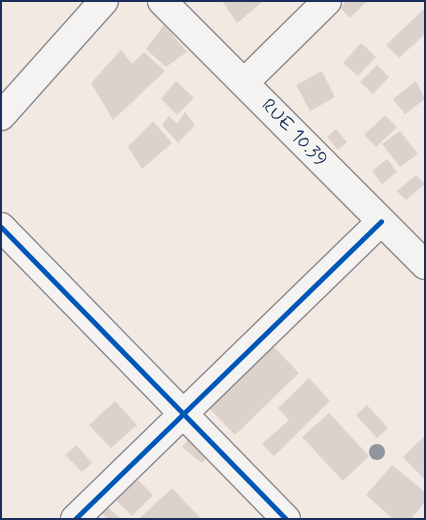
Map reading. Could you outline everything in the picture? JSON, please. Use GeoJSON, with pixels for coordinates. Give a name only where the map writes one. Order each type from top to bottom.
{"type":"FeatureCollection","features":[{"type":"Feature","properties":{"kind":"street"},"geometry":{"type":"LineString","coordinates":[[1,116],[104,1]]}},
{"type":"Feature","properties":{"kind":"street","name":"RUE 10.39"},"geometry":{"type":"LineString","coordinates":[[162,1],[245,82],[425,265]]}},
{"type":"Feature","properties":{"kind":"street"},"geometry":{"type":"LineString","coordinates":[[245,82],[327,1]]}},
{"type":"Feature","properties":{"kind":"street"},"geometry":{"type":"LineString","coordinates":[[75,519],[184,416],[381,221]]}},
{"type":"Feature","properties":{"kind":"street"},"geometry":{"type":"LineString","coordinates":[[1,227],[286,519]]}},
{"type":"Feature","properties":{"kind":"building"},"geometry":{"type":"Polygon","coordinates":[[[222,1],[259,1],[261,3],[237,23],[222,1]]]}},
{"type":"Feature","properties":{"kind":"building"},"geometry":{"type":"Polygon","coordinates":[[[346,1],[367,1],[350,18],[340,8],[346,1]]]}},
{"type":"Feature","properties":{"kind":"building"},"geometry":{"type":"Polygon","coordinates":[[[425,8],[425,34],[399,58],[386,45],[425,8]]]}},
{"type":"Feature","properties":{"kind":"building"},"geometry":{"type":"Polygon","coordinates":[[[164,25],[187,52],[166,67],[146,49],[164,25]]]}},
{"type":"Feature","properties":{"kind":"building"},"geometry":{"type":"Polygon","coordinates":[[[361,43],[376,57],[358,76],[343,63],[361,43]]]}},
{"type":"Feature","properties":{"kind":"building"},"geometry":{"type":"Polygon","coordinates":[[[121,50],[132,64],[144,52],[165,71],[113,120],[91,83],[121,50]]]}},
{"type":"Feature","properties":{"kind":"building"},"geometry":{"type":"Polygon","coordinates":[[[377,65],[389,77],[373,94],[360,82],[377,65]]]}},
{"type":"Feature","properties":{"kind":"building"},"geometry":{"type":"Polygon","coordinates":[[[322,71],[335,97],[310,111],[296,85],[322,71]]]}},
{"type":"Feature","properties":{"kind":"building"},"geometry":{"type":"Polygon","coordinates":[[[176,81],[194,98],[177,115],[161,99],[176,81]]]}},
{"type":"Feature","properties":{"kind":"building"},"geometry":{"type":"Polygon","coordinates":[[[416,81],[425,99],[405,114],[393,99],[416,81]]]}},
{"type":"Feature","properties":{"kind":"building"},"geometry":{"type":"Polygon","coordinates":[[[185,112],[195,125],[178,143],[162,125],[169,116],[177,124],[185,112]]]}},
{"type":"Feature","properties":{"kind":"building"},"geometry":{"type":"Polygon","coordinates":[[[385,115],[397,127],[376,147],[364,135],[385,115]]]}},
{"type":"Feature","properties":{"kind":"building"},"geometry":{"type":"Polygon","coordinates":[[[153,121],[172,143],[142,169],[128,147],[153,121]]]}},
{"type":"Feature","properties":{"kind":"building"},"geometry":{"type":"Polygon","coordinates":[[[336,129],[347,142],[338,150],[327,137],[336,129]]]}},
{"type":"Feature","properties":{"kind":"building"},"geometry":{"type":"Polygon","coordinates":[[[400,131],[418,154],[400,167],[382,144],[400,131]]]}},
{"type":"Feature","properties":{"kind":"building"},"geometry":{"type":"Polygon","coordinates":[[[387,159],[397,172],[382,184],[372,171],[387,159]]]}},
{"type":"Feature","properties":{"kind":"building"},"geometry":{"type":"Polygon","coordinates":[[[416,175],[425,184],[406,200],[397,191],[416,175]]]}},
{"type":"Feature","properties":{"kind":"building"},"geometry":{"type":"Polygon","coordinates":[[[267,340],[299,373],[235,435],[203,402],[267,340]]]}},
{"type":"Feature","properties":{"kind":"building"},"geometry":{"type":"Polygon","coordinates":[[[309,378],[330,401],[274,456],[262,444],[289,420],[278,408],[309,378]]]}},
{"type":"Feature","properties":{"kind":"building"},"geometry":{"type":"Polygon","coordinates":[[[115,401],[137,425],[111,448],[89,425],[115,401]]]}},
{"type":"Feature","properties":{"kind":"building"},"geometry":{"type":"Polygon","coordinates":[[[367,405],[388,428],[377,438],[356,415],[367,405]]]}},
{"type":"Feature","properties":{"kind":"building"},"geometry":{"type":"Polygon","coordinates":[[[329,413],[369,456],[343,481],[302,437],[329,413]]]}},
{"type":"Feature","properties":{"kind":"building"},"geometry":{"type":"Polygon","coordinates":[[[193,433],[213,450],[202,463],[182,447],[193,433]]]}},
{"type":"Feature","properties":{"kind":"building"},"geometry":{"type":"Polygon","coordinates":[[[425,436],[425,480],[403,457],[425,436]]]}},
{"type":"Feature","properties":{"kind":"building"},"geometry":{"type":"Polygon","coordinates":[[[76,445],[92,463],[82,472],[65,455],[76,445]]]}},
{"type":"Feature","properties":{"kind":"building"},"geometry":{"type":"Polygon","coordinates":[[[392,465],[425,492],[425,502],[411,519],[393,519],[366,495],[392,465]]]}},
{"type":"Feature","properties":{"kind":"building"},"geometry":{"type":"Polygon","coordinates":[[[132,474],[153,495],[132,516],[111,495],[132,474]]]}},
{"type":"Feature","properties":{"kind":"building"},"geometry":{"type":"Polygon","coordinates":[[[172,488],[201,519],[139,519],[172,488]]]}},
{"type":"Feature","properties":{"kind":"building"},"geometry":{"type":"Polygon","coordinates":[[[104,504],[121,519],[108,519],[99,511],[104,504]]]}},
{"type":"Feature","properties":{"kind":"cycle path"},"geometry":{"type":"LineString","coordinates":[[75,519],[381,221]]}},
{"type":"Feature","properties":{"kind":"cycle path"},"geometry":{"type":"LineString","coordinates":[[1,227],[286,519]]}}]}
